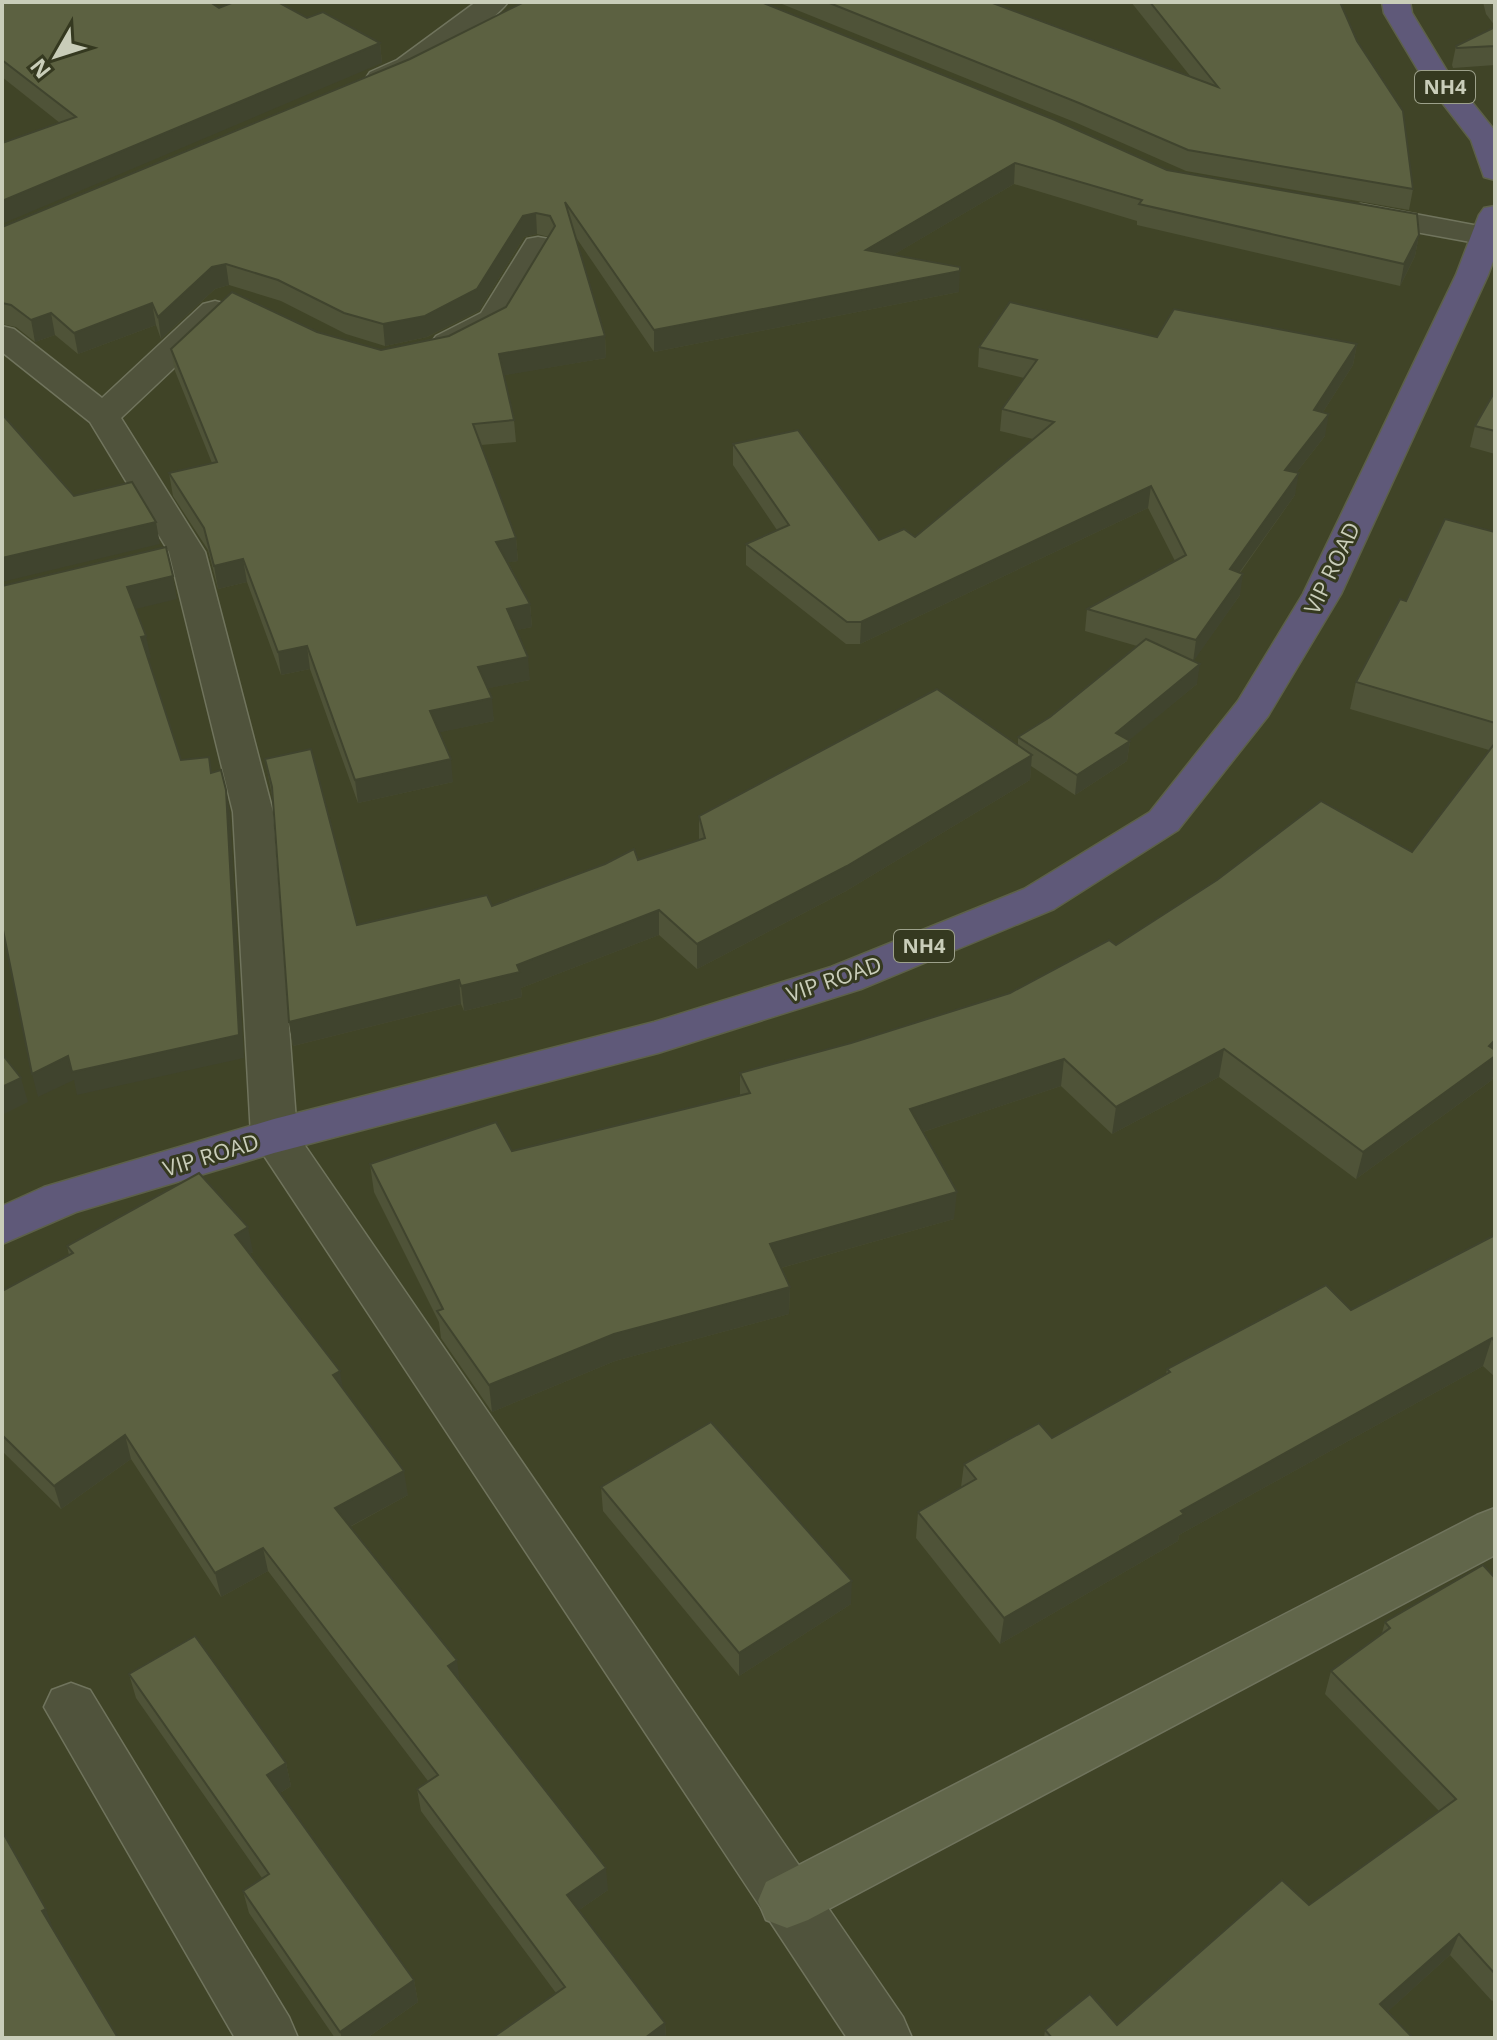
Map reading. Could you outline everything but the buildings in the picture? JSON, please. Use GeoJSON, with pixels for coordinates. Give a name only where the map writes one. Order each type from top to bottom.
{"type":"FeatureCollection","features":[{"type":"Feature","properties":{"kind":"highway","name":"NH4"},"geometry":{"type":"LineString","coordinates":[[1396,2],[1398,13],[1435,75],[1490,136],[1495,171]]}},
{"type":"Feature","properties":{"kind":"highway","name":"VIP ROAD"},"geometry":{"type":"LineString","coordinates":[[2,1226],[61,1199],[274,1136],[658,1037],[846,978],[1039,899],[1164,821],[1254,707],[1322,594],[1472,275],[1491,225]]}},
{"type":"Feature","properties":{"kind":"street"},"geometry":{"type":"LineString","coordinates":[[349,91],[407,66],[494,2]]}},
{"type":"Feature","properties":{"kind":"street"},"geometry":{"type":"LineString","coordinates":[[1334,208],[1491,225]]}},
{"type":"Feature","properties":{"kind":"street"},"geometry":{"type":"LineString","coordinates":[[425,351],[438,348],[493,320],[538,246]]}},
{"type":"Feature","properties":{"kind":"street"},"geometry":{"type":"LineString","coordinates":[[103,416],[228,298],[241,302]]}},
{"type":"Feature","properties":{"kind":"street"},"geometry":{"type":"LineString","coordinates":[[2,336],[103,416],[172,556],[253,812],[274,1136],[882,2038]]}},
{"type":"Feature","properties":{"kind":"street"},"geometry":{"type":"LineString","coordinates":[[787,1901],[1495,1530]]}},
{"type":"Feature","properties":{"kind":"street"},"geometry":{"type":"LineString","coordinates":[[71,1707],[268,2038]]}}]}
